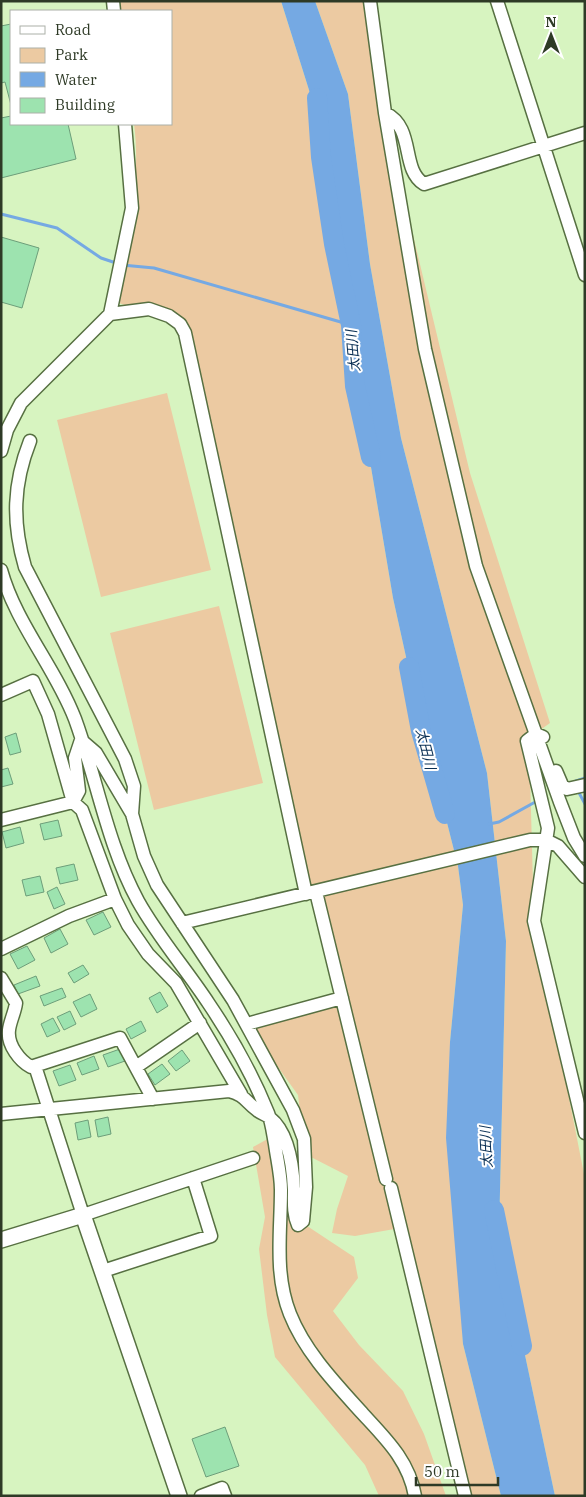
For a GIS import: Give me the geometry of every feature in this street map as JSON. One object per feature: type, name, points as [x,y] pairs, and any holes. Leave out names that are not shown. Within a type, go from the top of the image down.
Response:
[{"type":"street","points":[[370,1],[385,113],[425,349],[476,566],[500,639],[560,802],[574,838],[585,856]]},
{"type":"street","points":[[497,1],[585,275]]},
{"type":"street","points":[[385,113],[393,117],[406,137],[412,168],[418,180],[424,184],[585,133]]},
{"type":"street","points":[[1,451],[7,430],[21,403],[110,314],[132,208],[125,125]]},
{"type":"street","points":[[110,314],[149,309],[169,316],[180,324],[184,333],[315,892],[465,1496]]},
{"type":"street","points":[[30,441],[20,465],[16,500],[17,538],[22,560],[125,759],[134,786],[132,814]]},
{"type":"street","points":[[1,570],[21,617],[58,682],[75,720],[111,838],[138,900],[177,961],[210,1004],[256,1085],[270,1118],[281,1189],[278,1259],[282,1289],[300,1337],[340,1387],[392,1445],[407,1467],[415,1496]]},
{"type":"street","points":[[1,695],[34,681],[48,714],[73,802],[82,810],[115,899],[148,954],[176,983],[241,1094],[257,1111],[270,1118],[280,1130],[288,1152],[294,1183],[295,1218],[298,1224],[303,1221],[306,1188],[304,1139],[293,1110],[247,1024],[157,885],[144,856],[132,814],[96,754],[81,740]]},
{"type":"street","points":[[536,734],[543,737],[562,785],[567,789],[585,785]]},
{"type":"street","points":[[536,734],[527,741],[548,828],[534,921],[585,1132]]},
{"type":"street","points":[[1,820],[73,802],[79,791],[75,758],[81,740]]},
{"type":"street","points":[[182,923],[530,840],[546,840],[558,846],[585,877]]},
{"type":"street","points":[[1,949],[69,916],[115,899]]},
{"type":"street","points":[[1,978],[16,1003],[8,1031],[21,1061],[31,1067],[120,1038],[153,1099]]},
{"type":"street","points":[[247,1024],[342,998]]},
{"type":"street","points":[[136,1067],[200,1022]]},
{"type":"street","points":[[35,1066],[179,1496]]},
{"type":"street","points":[[1,1114],[229,1091],[241,1094]]},
{"type":"street","points":[[1,1240],[84,1215],[254,1158]]},
{"type":"street","points":[[103,1271],[211,1236],[194,1178]]},
{"type":"street","points":[[201,1496],[222,1488],[225,1496]]},
{"type":"green space","points":[[118,1],[281,1],[320,125],[353,360],[393,598],[414,693],[458,866],[463,905],[450,1042],[463,1344],[501,1496],[469,1496],[400,1228],[355,1236],[332,1233],[337,1209],[348,1176],[305,1154],[298,1095],[247,1024],[339,999],[277,757],[180,324],[113,301],[127,236],[134,191],[136,169],[134,125],[172,125],[172,10],[119,10]]},
{"type":"green space","points":[[315,1],[368,1],[390,139],[470,473],[550,723],[529,738],[534,921],[585,1179],[585,1496],[555,1496],[499,1233],[506,941],[487,773],[401,438],[370,264],[348,94]]},
{"type":"green space","points":[[167,393],[211,570],[101,597],[57,420]]},
{"type":"green space","points":[[219,606],[263,783],[154,810],[110,633]]},
{"type":"green space","points":[[273,1136],[280,1172],[295,1218],[354,1257],[358,1278],[333,1311],[359,1345],[403,1391],[424,1434],[446,1496],[379,1496],[365,1465],[275,1357],[267,1315],[259,1249],[265,1217],[253,1147]]},
{"type":"water","points":[[281,1],[315,1],[348,94],[370,264],[401,438],[487,773],[506,941],[499,1233],[555,1496],[501,1496],[463,1344],[446,1138],[450,1042],[463,905],[458,866],[414,693],[393,598],[353,360],[320,125]]},
{"type":"building","points":[[10,24],[10,101],[5,82],[1,83],[1,26]]},
{"type":"building","points":[[10,116],[10,125],[68,125],[76,159],[1,178],[1,118]]},
{"type":"building","points":[[1,237],[39,248],[22,308],[1,302]]},
{"type":"building","points":[[16,733],[21,752],[10,755],[5,737]]},
{"type":"building","points":[[8,768],[13,784],[1,787],[1,770]]},
{"type":"building","points":[[58,820],[62,836],[44,840],[40,824]]},
{"type":"building","points":[[20,827],[24,843],[6,848],[2,832]]},
{"type":"building","points":[[74,864],[78,880],[60,884],[56,868]]},
{"type":"building","points":[[40,876],[44,892],[26,896],[22,880]]},
{"type":"building","points":[[57,887],[65,904],[54,909],[47,892]]},
{"type":"building","points":[[103,912],[111,927],[94,935],[86,920]]},
{"type":"building","points":[[60,929],[68,944],[51,953],[44,938]]},
{"type":"building","points":[[27,946],[35,960],[18,969],[10,954]]},
{"type":"building","points":[[83,965],[89,974],[74,983],[68,973]]},
{"type":"building","points":[[36,976],[40,986],[18,994],[14,985]]},
{"type":"building","points":[[62,988],[66,997],[44,1006],[40,996]]},
{"type":"building","points":[[160,992],[168,1006],[157,1013],[149,998]]},
{"type":"building","points":[[90,994],[97,1009],[81,1017],[73,1002]]},
{"type":"building","points":[[70,1011],[76,1024],[64,1030],[57,1017]]},
{"type":"building","points":[[53,1018],[60,1031],[47,1037],[41,1024]]},
{"type":"building","points":[[141,1021],[146,1031],[131,1039],[126,1029]]},
{"type":"building","points":[[120,1049],[125,1061],[108,1067],[103,1055]]},
{"type":"building","points":[[182,1050],[190,1061],[176,1071],[168,1061]]},
{"type":"building","points":[[94,1056],[99,1069],[82,1075],[77,1063]]},
{"type":"building","points":[[162,1064],[170,1074],[155,1085],[148,1074]]},
{"type":"building","points":[[70,1065],[76,1080],[59,1086],[53,1071]]},
{"type":"building","points":[[108,1117],[111,1134],[98,1137],[95,1120]]},
{"type":"building","points":[[88,1120],[91,1137],[78,1140],[75,1123]]},
{"type":"building","points":[[225,1427],[239,1466],[206,1477],[192,1439]]},
{"type":"waterway","name":"太田川","points":[[317,98],[321,157],[334,244],[351,325],[355,386],[371,457]]},
{"type":"waterway","points":[[1,214],[57,228],[101,258],[116,263]]},
{"type":"waterway","points":[[122,265],[154,268],[351,325]]},
{"type":"waterway","name":"太田川","points":[[409,667],[421,731],[445,814]]},
{"type":"waterway","points":[[576,781],[585,778]]},
{"type":"waterway","points":[[577,789],[585,804]]},
{"type":"waterway","points":[[489,824],[499,822],[537,801]]},
{"type":"waterway","name":"太田川","points":[[494,1210],[522,1346]]}]
